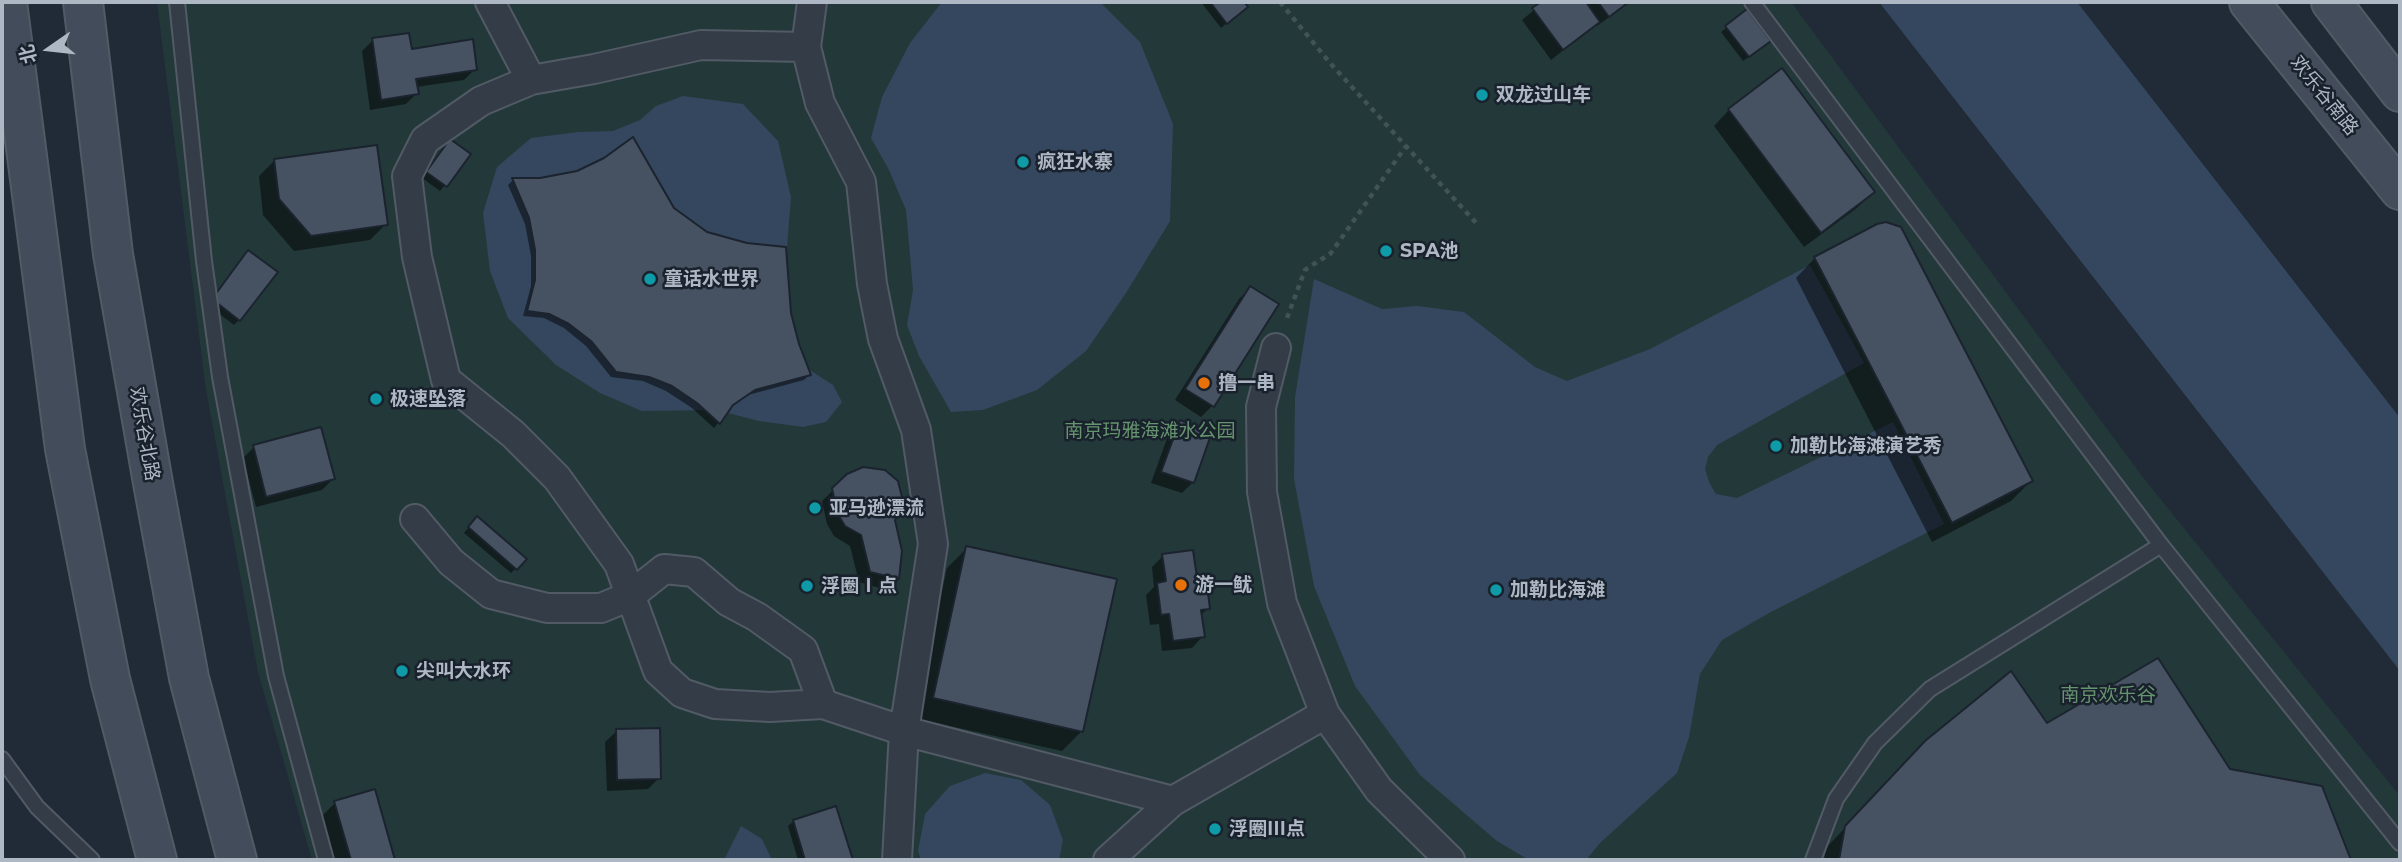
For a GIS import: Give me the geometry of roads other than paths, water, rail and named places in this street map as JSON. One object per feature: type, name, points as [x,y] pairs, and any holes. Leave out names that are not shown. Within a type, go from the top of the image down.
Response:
[{"type":"main road","points":[[7,2],[65,449],[110,679],[158,860]]},
{"type":"main road","name":"欢乐谷北路","points":[[83,2],[113,254],[153,483],[190,678],[237,860]]},
{"type":"main road","name":"欢乐谷南路","points":[[2249,2],[2400,190]]},
{"type":"main road","points":[[2331,2],[2400,92]]},
{"type":"street","points":[[490,2],[531,80]]},
{"type":"street","points":[[812,2],[806,47],[820,103],[861,183],[872,284],[883,339],[916,430],[933,544],[905,731],[897,860]]},
{"type":"street","points":[[806,47],[701,45],[531,80],[481,102],[425,140],[407,176],[417,257],[446,380],[513,434],[557,478],[619,564],[658,671],[682,693],[715,704],[770,707],[823,704],[905,731],[1173,801]]},
{"type":"street","points":[[1276,348],[1261,407],[1262,492],[1282,603],[1325,714],[1380,790],[1450,860]]},
{"type":"street","points":[[415,519],[451,562],[491,594],[547,608],[601,608],[630,596],[664,569],[694,572],[729,601],[757,617],[803,650],[823,704]]},
{"type":"street","points":[[1108,860],[1173,801],[1325,714]]},
{"type":"lane","points":[[177,2],[204,261],[220,377],[276,676],[326,860]]},
{"type":"lane","points":[[1752,2],[2161,545],[2400,843]]},
{"type":"lane","points":[[1813,860],[1836,799],[1875,743],[1930,689],[2161,545]]},
{"type":"lane","points":[[2,759],[37,807],[92,860]]},
{"type":"water","points":[[942,2],[1100,2],[1140,42],[1173,124],[1170,221],[1126,293],[1086,351],[1037,390],[983,410],[951,412],[919,356],[907,325],[913,290],[906,210],[889,170],[871,138],[882,97],[910,43]]},
{"type":"water","points":[[1879,2],[2077,2],[2400,418],[2400,671]]},
{"type":"water","points":[[683,96],[743,104],[778,141],[791,197],[784,286],[802,365],[833,385],[842,402],[826,422],[803,427],[759,421],[716,410],[642,411],[600,393],[556,365],[508,318],[490,271],[483,213],[497,167],[531,138],[613,131],[640,120],[656,106]]},
{"type":"water","points":[[1810,265],[1864,363],[1717,445],[1708,457],[1705,469],[1710,484],[1716,494],[1737,498],[1893,422],[1944,524],[1769,613],[1722,640],[1700,674],[1689,737],[1677,773],[1600,843],[1586,860],[1529,860],[1497,841],[1420,775],[1355,686],[1314,586],[1294,479],[1295,397],[1314,279],[1382,309],[1417,306],[1464,312],[1535,367],[1567,381],[1650,349]]},
{"type":"water","points":[[985,773],[1021,780],[1050,805],[1063,840],[1059,860],[921,860],[918,851],[925,814],[950,786]]},
{"type":"water","points":[[741,826],[762,839],[772,860],[724,860]]},
{"type":"place","name":"双龙过山车","points":[[1482,95]]},
{"type":"place","name":"疯狂水寨","points":[[1023,162]]},
{"type":"place","name":"SPA池","points":[[1386,251]]},
{"type":"place","name":"童话水世界","points":[[650,279]]},
{"type":"place","name":"撸一串","points":[[1204,383]]},
{"type":"place","name":"极速坠落","points":[[376,399]]},
{"type":"place","name":"加勒比海滩演艺秀","points":[[1776,446]]},
{"type":"place","name":"亚马逊漂流","points":[[815,508]]},
{"type":"place","name":"游一鱿","points":[[1181,585]]},
{"type":"place","name":"浮圈Ⅰ点","points":[[807,586]]},
{"type":"place","name":"加勒比海滩","points":[[1496,590]]},
{"type":"place","name":"尖叫大水环","points":[[402,671]]},
{"type":"place","name":"浮圈Ⅲ点","points":[[1215,829]]},
{"type":"park label","name":"南京玛雅海滩水公园","points":[[1150,431]]},
{"type":"park label","name":"南京欢乐谷","points":[[2108,695]]}]
